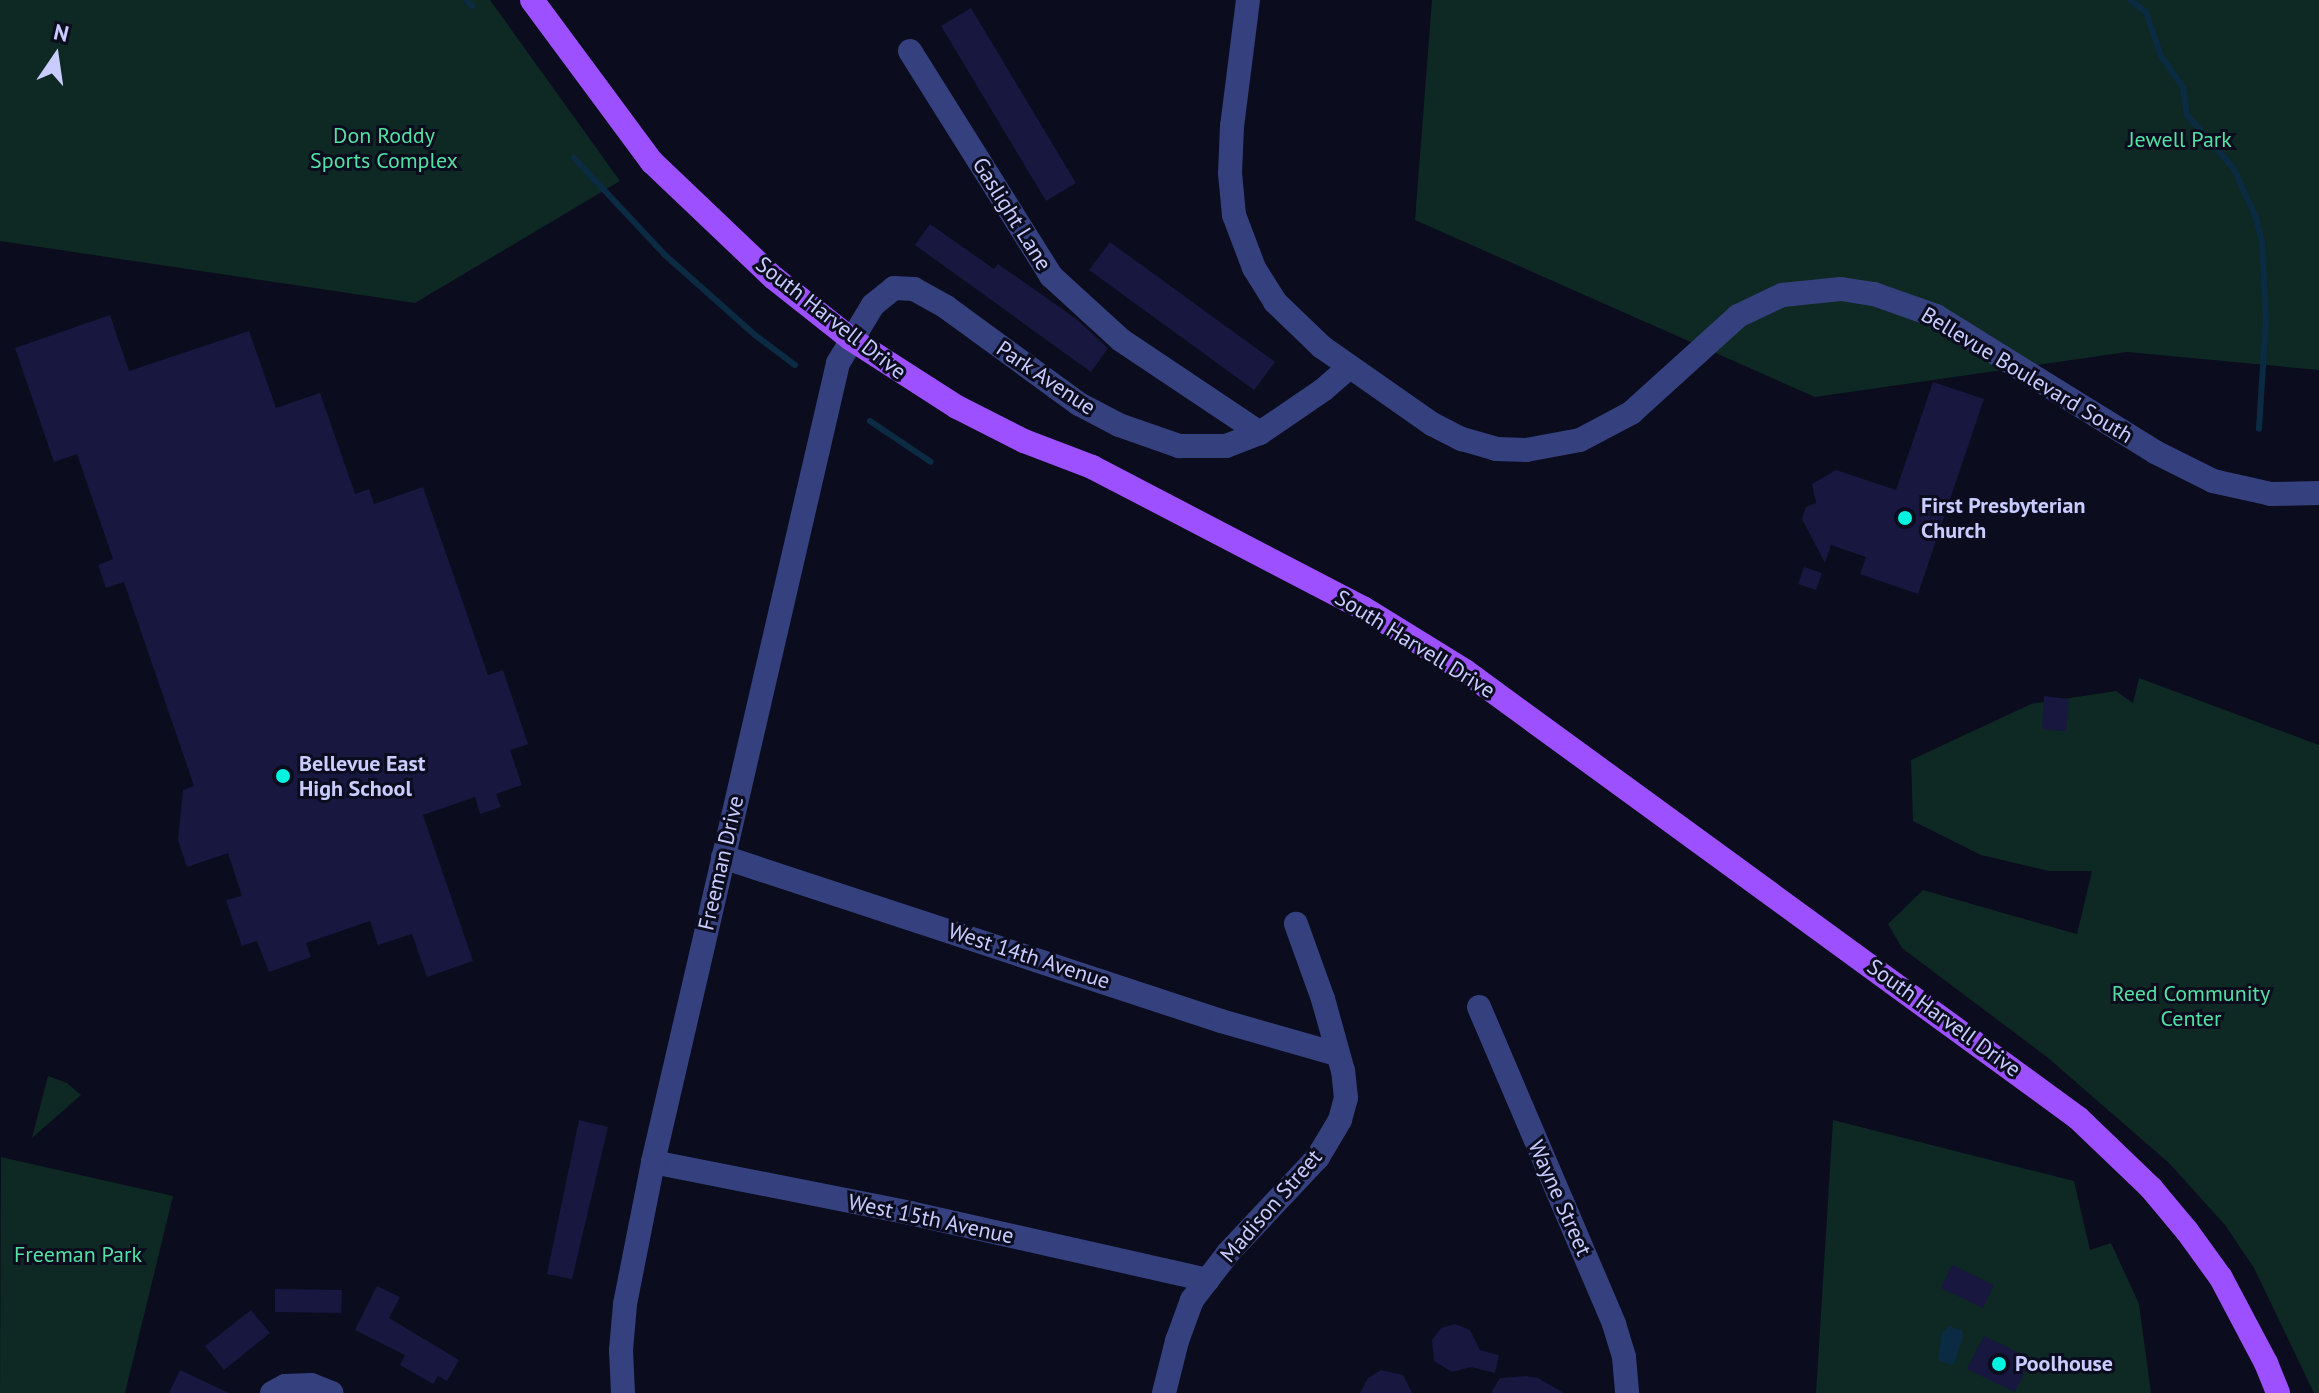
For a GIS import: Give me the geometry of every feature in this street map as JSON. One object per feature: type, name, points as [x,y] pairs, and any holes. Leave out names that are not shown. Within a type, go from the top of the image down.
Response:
[{"type":"main road","name":"South Harvell Drive","points":[[532,0],[652,162],[774,278],[851,339],[957,407],[1024,441],[1092,467],[1363,608],[1465,671],[2028,1079],[2113,1149],[2187,1231],[2221,1278],[2266,1363],[2278,1393]]},
{"type":"street","name":"Bellevue Boulevard South","points":[[1248,0],[1232,126],[1230,173],[1234,215],[1254,268],[1275,302],[1294,323],[1348,368],[1432,424],[1462,439],[1496,449],[1546,449],[1603,431],[1631,413],[1728,325],[1759,304],[1806,290],[1841,289],[1874,294],[1936,316],[2155,452],[2213,481],[2271,494],[2319,493]]},
{"type":"street","name":"Gaslight Lane","points":[[910,51],[1051,276],[1121,340],[1260,433]]},
{"type":"street","name":"Park Avenue","points":[[851,339],[873,305],[885,293],[904,286],[946,307],[1079,404],[1131,430],[1179,446],[1204,448],[1226,446],[1260,433],[1323,390],[1348,368]]},
{"type":"street","name":"Freeman Drive","points":[[623,1393],[621,1350],[625,1304],[653,1162],[838,363],[851,339]]},
{"type":"street","name":"West 14th Avenue","points":[[723,857],[1221,1021],[1336,1054]]},
{"type":"street","name":"Madison Street","points":[[1164,1393],[1177,1341],[1192,1300],[1228,1253],[1318,1157],[1340,1120],[1346,1098],[1323,999],[1296,924]]},
{"type":"street","name":"Wayne Street","points":[[1479,1007],[1614,1324],[1624,1357],[1627,1393]]},
{"type":"street","name":"West 15th Avenue","points":[[653,1162],[910,1213],[1208,1280]]},
{"type":"street","points":[[272,1393],[285,1386],[311,1385],[332,1393]]},
{"type":"green space","name":"Don Roddy Sports Complex","points":[[0,0],[490,0],[620,181],[415,303],[0,241]]},
{"type":"green space","name":"Jewell Park","points":[[1432,0],[2319,0],[2319,370],[2127,352],[1815,397],[1415,220]]},
{"type":"green space","name":"Reed Community Center","points":[[2139,678],[2319,745],[2319,1393],[2314,1393],[2254,1268],[2225,1225],[2169,1163],[2047,1057],[1902,948],[1888,924],[1923,890],[2077,934],[2092,871],[2049,871],[1981,855],[1913,821],[1911,760],[2031,704],[2116,691],[2133,703]]},
{"type":"green space","points":[[48,1076],[67,1083],[81,1095],[32,1138]]},
{"type":"green space","points":[[1833,1120],[2074,1181],[2090,1250],[2111,1243],[2139,1304],[2151,1393],[1816,1393]]},
{"type":"green space","name":"Freeman Park","points":[[1,1157],[173,1196],[125,1393],[0,1393]]},
{"type":"water","points":[[1949,1326],[1962,1330],[1963,1336],[1955,1363],[1951,1365],[1938,1360],[1942,1333]]},
{"type":"building","points":[[971,8],[1076,183],[1046,201],[941,26]]},
{"type":"building","points":[[930,224],[994,269],[998,264],[1075,318],[1108,348],[1091,372],[915,245]]},
{"type":"building","points":[[1110,242],[1275,362],[1254,390],[1089,270]]},
{"type":"building","name":"Bellevue East High School","points":[[110,315],[129,371],[249,331],[276,408],[320,393],[355,494],[369,489],[374,504],[423,487],[488,675],[503,670],[528,744],[510,750],[522,785],[496,794],[501,807],[480,814],[475,797],[423,815],[473,961],[427,977],[412,934],[378,945],[370,921],[306,943],[311,957],[269,972],[257,941],[242,946],[233,921],[226,900],[242,896],[228,853],[187,867],[178,840],[183,790],[194,786],[124,582],[106,588],[98,565],[113,559],[77,454],[54,462],[15,348]]},
{"type":"building","points":[[1933,382],[1984,399],[1918,594],[1860,574],[1866,557],[1831,545],[1825,563],[1802,519],[1806,507],[1816,503],[1812,484],[1836,470],[1896,490]]},
{"type":"building","points":[[1804,567],[1822,573],[1816,590],[1798,584]]},
{"type":"building","points":[[2044,696],[2069,699],[2066,731],[2042,729]]},
{"type":"building","points":[[579,1120],[608,1127],[572,1279],[547,1274]]},
{"type":"building","points":[[1952,1265],[1994,1285],[1983,1308],[1941,1288]]},
{"type":"building","points":[[377,1286],[400,1297],[389,1318],[459,1360],[447,1381],[438,1376],[433,1384],[400,1365],[405,1355],[355,1330]]},
{"type":"building","points":[[275,1289],[342,1290],[341,1313],[275,1312]]},
{"type":"building","points":[[251,1310],[270,1333],[224,1370],[205,1346]]},
{"type":"building","points":[[1455,1324],[1470,1330],[1480,1350],[1499,1355],[1495,1373],[1471,1367],[1452,1372],[1434,1361],[1432,1340],[1441,1328]]},
{"type":"building","name":"Poolhouse","points":[[1984,1336],[2031,1359],[2015,1392],[1967,1369]]},
{"type":"building","points":[[180,1370],[229,1393],[169,1393]]},
{"type":"building","points":[[1381,1370],[1403,1375],[1412,1393],[1360,1393],[1368,1378]]},
{"type":"building","points":[[1500,1378],[1538,1378],[1564,1393],[1491,1393]]},
{"type":"waterway","points":[[467,0],[472,6]]},
{"type":"waterway","points":[[2130,0],[2146,12],[2161,56],[2183,87],[2187,115],[2234,169],[2256,218],[2262,242],[2266,320],[2259,429]]},
{"type":"waterway","points":[[574,158],[665,255],[755,335],[795,365]]},
{"type":"waterway","points":[[870,421],[931,462]]},
{"type":"place","name":"First Presbyterian Church","points":[[1905,518]]},
{"type":"place","name":"Bellevue East High School","points":[[283,776]]},
{"type":"place","name":"Poolhouse","points":[[1999,1364]]}]
